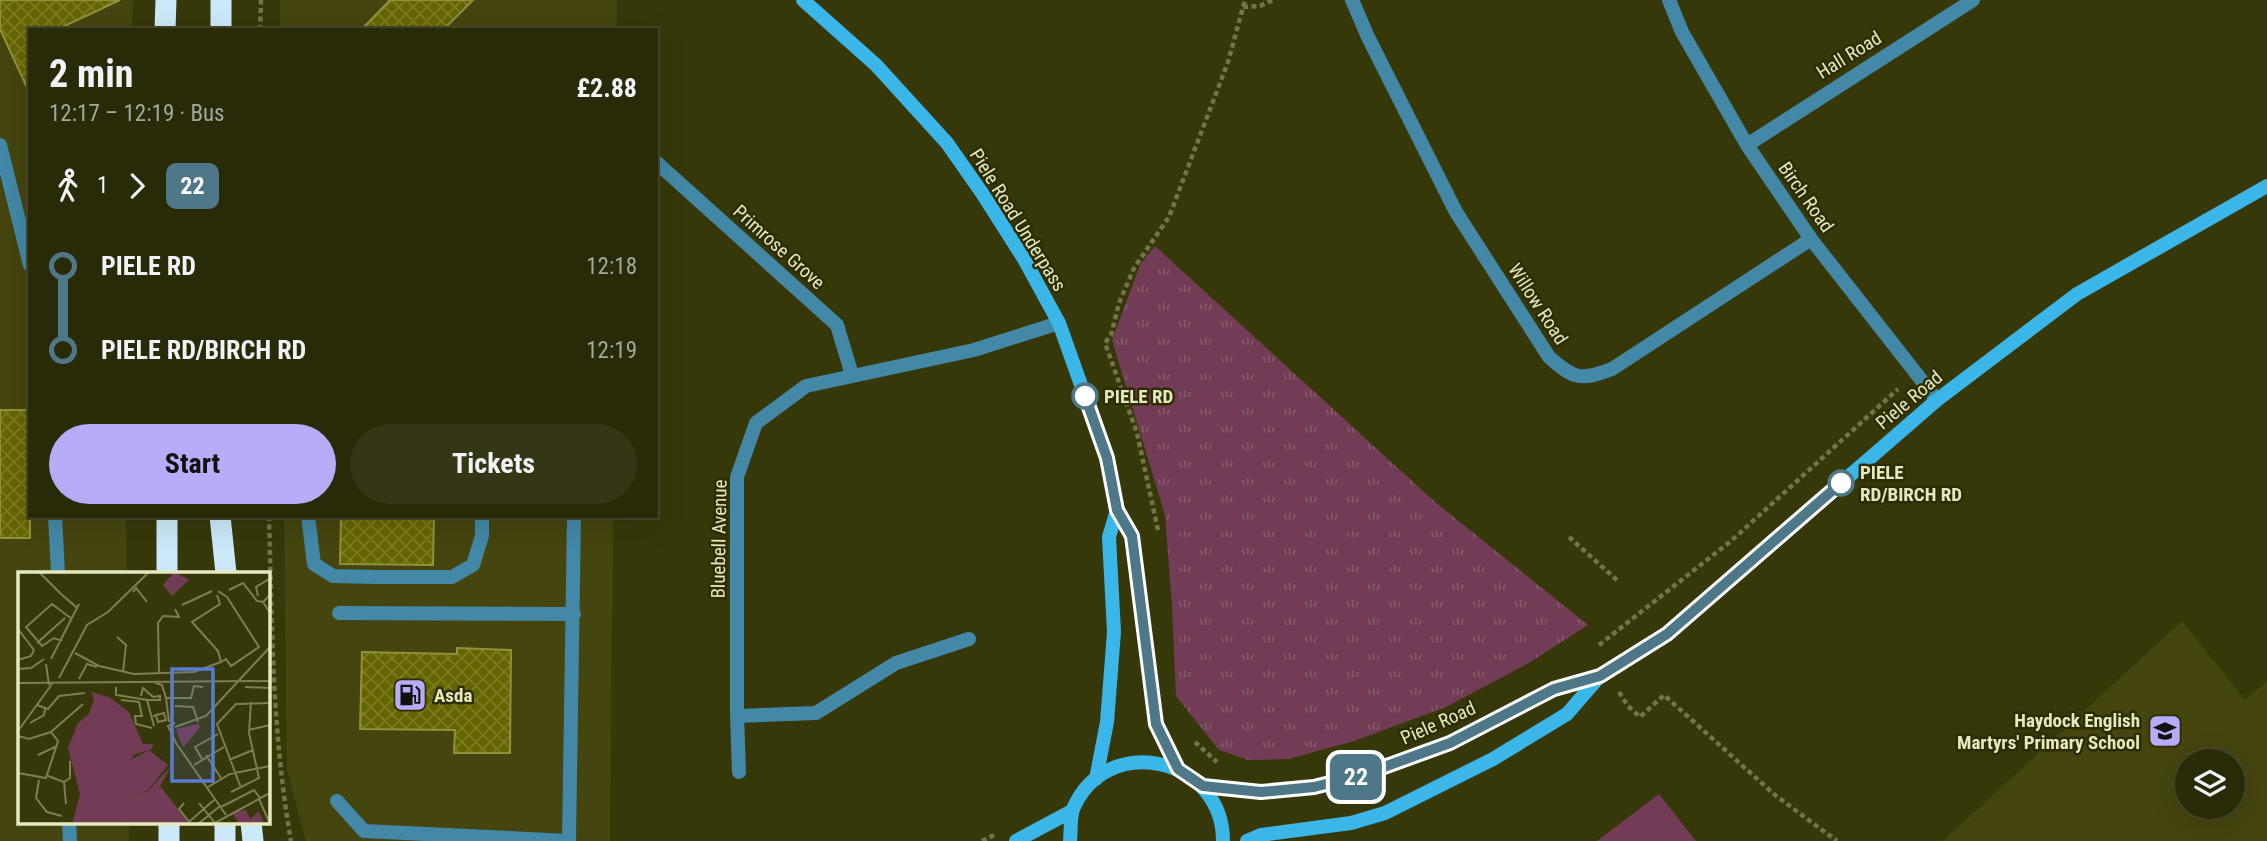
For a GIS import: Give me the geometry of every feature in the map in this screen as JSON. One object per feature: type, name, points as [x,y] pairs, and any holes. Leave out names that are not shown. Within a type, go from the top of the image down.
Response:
[{"type":"highway","points":[[166,0],[166,28]]},
{"type":"highway","points":[[220,28],[221,0]]},
{"type":"highway","points":[[167,518],[167,572]]},
{"type":"highway","points":[[219,518],[219,572]]},
{"type":"highway","points":[[219,518],[226,572]]},
{"type":"street","name":"Piele Road Underpass","points":[[803,0],[876,65],[947,143],[1017,248],[1059,323],[1107,458],[1117,510],[1132,536],[1156,724],[1178,769]]},
{"type":"street","name":"Willow Road","points":[[1352,0],[1456,212],[1549,357],[1566,372],[1589,378],[1612,369],[1811,239]]},
{"type":"street","name":"Birch Road","points":[[1668,0],[1682,32],[1747,145],[1811,239],[1937,400]]},
{"type":"street","name":"Hall Road","points":[[1747,145],[1973,0]]},
{"type":"street","points":[[0,145],[28,257]]},
{"type":"street","name":"Primrose Grove","points":[[658,164],[837,325],[852,375]]},
{"type":"street","name":"Piele Road","points":[[1247,841],[1261,835],[1351,823],[1385,813],[1493,759],[1567,714],[1602,675],[1667,634],[1937,400],[2077,294],[2267,186]]},
{"type":"street","name":"Bluebell Avenue","points":[[739,772],[737,477],[756,423],[806,386],[974,351],[1059,323]]},
{"type":"street","name":"Piele Road Underpass","points":[[1096,779],[1108,709],[1114,632],[1109,537],[1117,510]]},
{"type":"street","points":[[55,518],[58,572]]},
{"type":"street","points":[[308,518],[313,564],[333,576],[452,577],[473,565],[482,536],[482,518]]},
{"type":"street","points":[[337,801],[364,831],[569,841],[575,518]]},
{"type":"street","points":[[338,612],[574,614]]},
{"type":"street","points":[[737,716],[816,713],[896,663],[969,639]]},
{"type":"street","name":"Piele Road","points":[[1203,786],[1261,792],[1314,787],[1362,775],[1450,743],[1554,689],[1602,675]]},
{"type":"street","points":[[1070,841],[1072,811],[1082,794],[1096,779],[1114,768],[1136,762],[1157,762],[1178,769],[1203,786],[1218,809],[1223,841]]},
{"type":"street","points":[[1016,841],[1072,811]]},
{"type":"path","points":[[260,28],[261,0]]},
{"type":"path","points":[[1105,343],[1111,335],[1119,303],[1134,268],[1169,217],[1228,62],[1245,0]]},
{"type":"path","points":[[1243,7],[1260,6],[1273,0]]},
{"type":"path","points":[[1591,651],[1731,541],[1899,389]]},
{"type":"path","points":[[269,518],[274,674],[283,794],[291,841]]},
{"type":"path","points":[[1569,537],[1618,581]]},
{"type":"path","points":[[1602,675],[1640,717],[1664,695],[1775,795],[1837,841]]},
{"type":"path","points":[[1191,737],[1221,764]]},
{"type":"path","points":[[982,841],[1004,830]]},
{"type":"shaded area","points":[[0,0],[133,0],[132,28],[28,28],[28,518],[126,518],[127,572],[18,572],[18,824],[129,824],[129,841],[0,841]]},
{"type":"shaded area","points":[[280,0],[617,0],[617,28],[280,28]]},
{"type":"shaded area","points":[[284,518],[613,518],[610,841],[306,841],[287,770]]},
{"type":"shaded area","name":"Haydock English Martyrs' Primary School","points":[[2182,621],[2245,700],[2267,681],[2267,841],[1943,841]]},
{"type":"green space","points":[[1155,246],[1435,502],[1588,625],[1527,664],[1446,707],[1354,741],[1288,759],[1248,760],[1219,750],[1176,696],[1165,515],[1112,340],[1140,265]]},
{"type":"green space","points":[[1659,794],[1696,841],[1597,841]]},
{"type":"building","points":[[0,0],[120,0],[60,28],[28,28],[28,90],[0,29]]},
{"type":"building","points":[[390,0],[473,0],[445,28],[363,28]]},
{"type":"building","points":[[0,410],[28,410],[30,538],[0,538]]},
{"type":"building","points":[[341,518],[434,518],[433,565],[340,564]]},
{"type":"building","points":[[457,648],[511,650],[510,753],[454,753],[455,730],[360,729],[362,652],[457,654]]},
{"type":"bus line","name":"22","points":[[1085,396],[1107,458],[1117,510],[1132,536],[1156,724],[1178,769],[1203,786],[1261,792],[1314,787],[1362,775],[1450,743],[1554,689],[1600,676],[1667,634],[1841,483]]},
{"type":"place","name":"PIELE RD","points":[[1085,396]]},
{"type":"place","name":"PIELE RD/BIRCH RD","points":[[1841,483]]},
{"type":"place","name":"Asda","points":[[410,695]]},
{"type":"place","name":"Haydock English Martyrs' Primary School","points":[[2165,731]]}]
